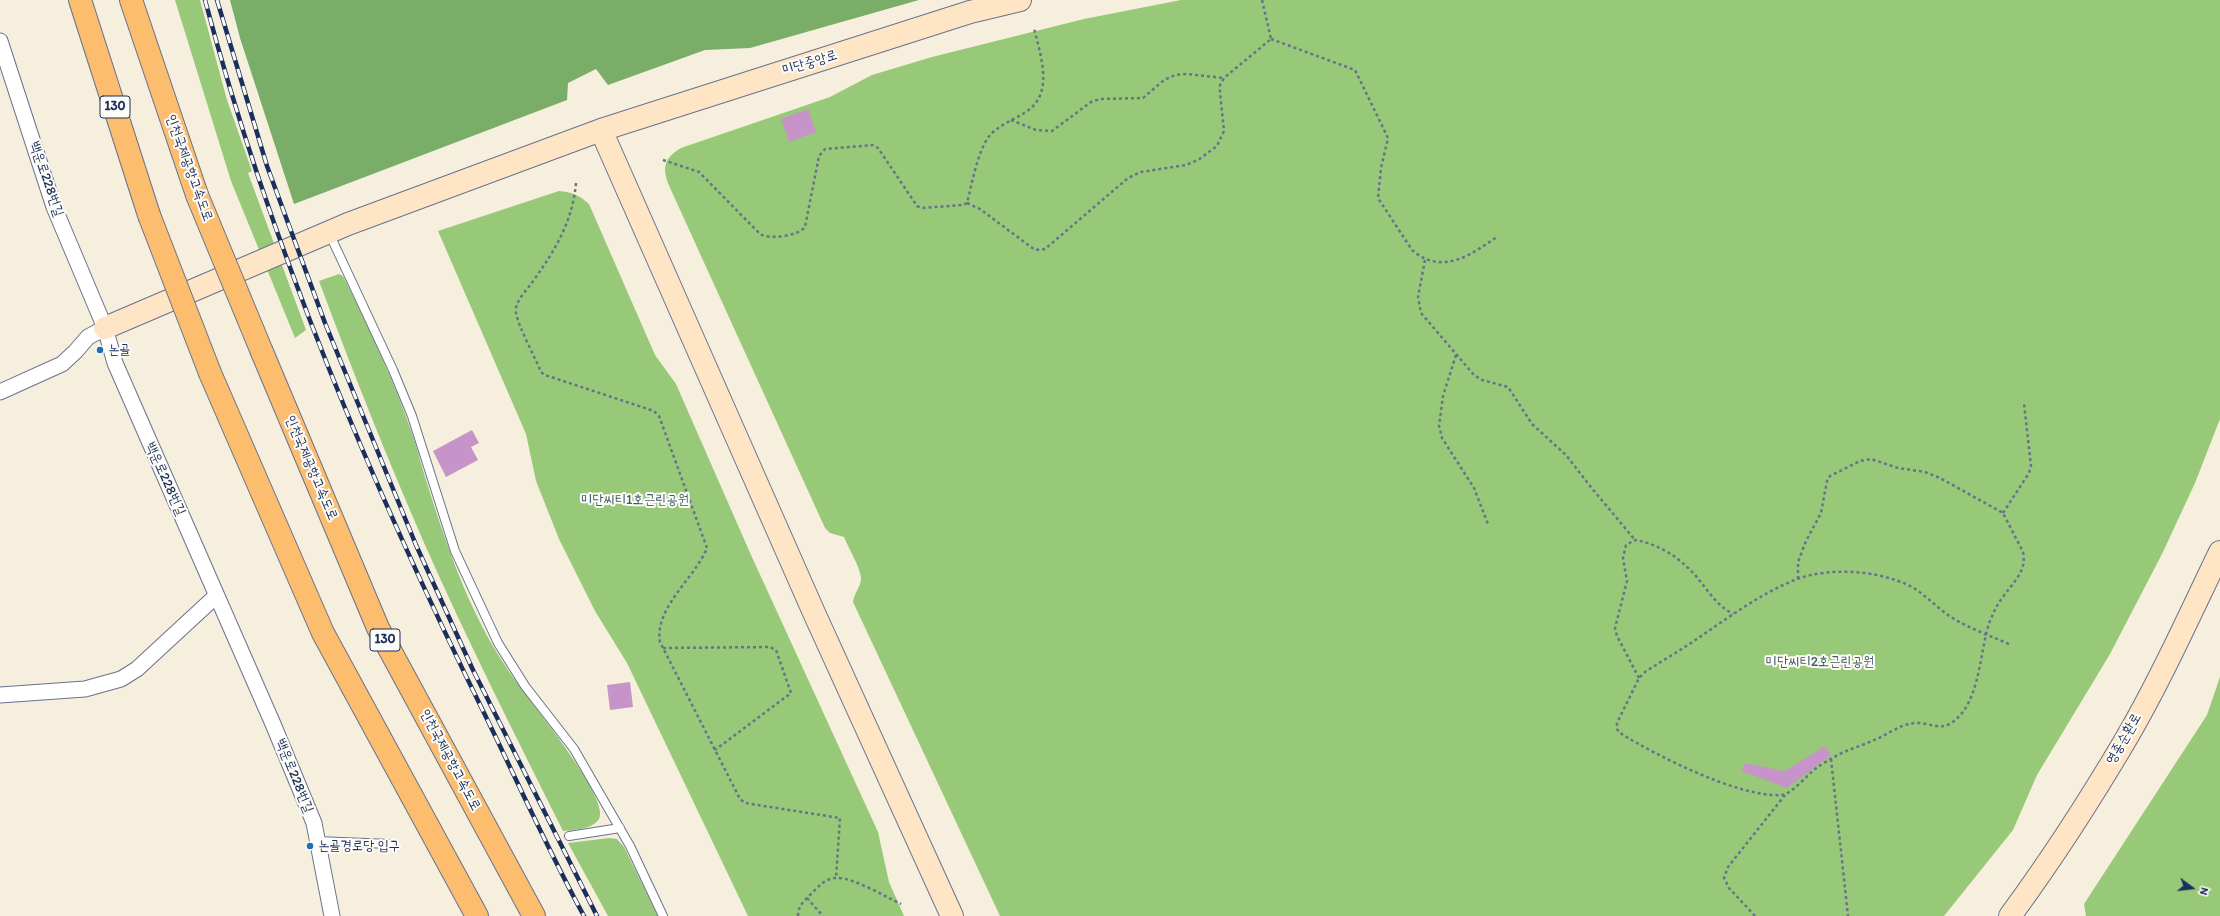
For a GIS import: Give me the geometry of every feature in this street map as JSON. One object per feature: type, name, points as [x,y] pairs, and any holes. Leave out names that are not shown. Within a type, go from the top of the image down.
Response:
[{"type":"highway","name":"130","points":[[80,0],[149,215],[210,373],[323,633],[477,916]]},
{"type":"highway","name":"인천국제공항고속도로","points":[[131,0],[197,195],[378,628],[534,916]]},
{"type":"street","name":"미단중앙로","points":[[105,328],[329,232],[601,130],[970,12],[1020,0]]},
{"type":"street","name":"백운로228번길","points":[[0,41],[54,207],[105,328],[115,363],[273,724],[314,823],[332,916]]},
{"type":"street","points":[[601,130],[815,615],[952,916]]},
{"type":"street","points":[[0,392],[62,364],[88,337],[105,328]]},
{"type":"street","name":"영종순환로","points":[[2010,916],[2060,846],[2127,738],[2168,659],[2220,552]]},
{"type":"street","points":[[0,695],[85,689],[120,679],[137,669],[216,596]]},
{"type":"lane","points":[[329,232],[396,376],[414,423],[455,551],[487,622],[498,643],[525,686],[574,749],[620,828],[663,916]]},
{"type":"lane","points":[[569,836],[620,828]]},
{"type":"lane","points":[[317,841],[390,844]]},
{"type":"path","points":[[1262,0],[1271,39]]},
{"type":"path","points":[[967,203],[983,147],[990,135],[1010,120],[1032,107],[1041,88],[1042,61],[1034,28]]},
{"type":"path","points":[[663,160],[699,172],[760,234],[769,238],[798,232],[805,227],[819,156],[825,149],[873,145],[878,148],[917,206],[922,208],[967,203],[980,209],[1035,250],[1045,249],[1128,178],[1141,172],[1186,165],[1198,160],[1217,146],[1224,131],[1220,85],[1224,78],[1271,39]]},
{"type":"path","points":[[1271,39],[1352,68],[1357,73],[1388,138],[1380,174],[1378,198],[1412,250],[1425,260],[1447,262],[1463,258],[1498,236]]},
{"type":"path","points":[[1010,120],[1036,130],[1052,131],[1091,102],[1100,99],[1143,98],[1164,80],[1175,76],[1187,74],[1224,78]]},
{"type":"path","points":[[576,183],[571,215],[565,230],[540,271],[518,302],[516,313],[542,372],[545,375],[654,412],[659,416],[707,548],[663,616],[658,633],[663,648],[740,799],[745,803],[840,818],[836,878]]},
{"type":"path","points":[[1425,260],[1418,305],[1421,313],[1456,355],[1478,378],[1508,388],[1532,424],[1566,454],[1590,486],[1635,540],[1645,542],[1673,556],[1688,567],[1722,608],[1733,614]]},
{"type":"path","points":[[1456,355],[1443,396],[1439,426],[1442,438],[1474,488],[1488,524]]},
{"type":"path","points":[[2003,513],[2029,473],[2031,466],[2024,402]]},
{"type":"path","points":[[1755,916],[1729,888],[1724,878],[1728,868],[1785,795],[1815,769],[1831,760],[1892,733],[1907,724],[1918,722],[1940,727],[1951,724],[1960,714],[1975,688],[1986,634],[1996,607],[2020,576],[2023,568],[2023,552],[2003,513],[1940,478],[1925,472],[1898,468],[1871,459],[1860,461],[1830,476],[1827,481],[1821,513],[1806,541],[1798,562],[1798,579]]},
{"type":"path","points":[[1635,540],[1626,545],[1624,558],[1627,581],[1615,628],[1617,636],[1639,678]]},
{"type":"path","points":[[1785,795],[1771,795],[1753,792],[1716,780],[1690,770],[1620,733],[1617,729],[1617,723],[1639,678],[1645,672],[1733,614],[1798,579],[1827,573],[1853,571],[1910,586],[1950,616],[2011,645]]},
{"type":"path","points":[[663,648],[770,647],[776,650],[791,693],[715,750]]},
{"type":"path","points":[[1831,760],[1848,916]]},
{"type":"path","points":[[798,916],[800,905],[821,883],[836,878],[848,880],[901,904]]},
{"type":"path","points":[[807,898],[823,916]]},
{"type":"green space","points":[[175,0],[200,0],[227,100],[252,171],[248,173],[306,330],[295,338],[231,181]]},
{"type":"green space","points":[[230,0],[919,0],[750,48],[705,50],[608,85],[596,69],[568,83],[567,100],[294,204],[240,38]]},
{"type":"green space","name":"미단씨티2호근린공원","points":[[1181,0],[2220,0],[2220,419],[2195,483],[2162,554],[2110,654],[2037,775],[2013,830],[1944,916],[1000,916],[853,602],[861,581],[857,564],[844,537],[830,533],[825,528],[671,190],[665,171],[667,161],[670,156],[681,148],[830,97],[872,75],[932,57],[1084,19]]},
{"type":"green space","name":"미단씨티1호근린공원","points":[[559,191],[575,194],[589,204],[655,355],[676,384],[751,555],[878,832],[889,882],[904,916],[748,916],[627,663],[595,611],[559,539],[536,481],[526,434],[438,231]]},
{"type":"green space","points":[[339,274],[343,276],[363,316],[399,397],[414,439],[441,527],[477,616],[499,656],[555,733],[594,793],[600,809],[599,819],[588,827],[563,831],[492,689],[441,581],[383,447],[319,281]]},
{"type":"green space","points":[[2220,677],[2220,916],[2086,916],[2084,904],[2207,715]]},
{"type":"green space","points":[[609,838],[617,839],[624,847],[658,916],[608,916],[568,843]]},
{"type":"building","points":[[808,109],[816,132],[789,142],[781,119]]},
{"type":"building","points":[[472,430],[479,443],[471,447],[478,460],[446,477],[433,451]]},
{"type":"building","points":[[630,682],[633,707],[610,710],[607,685]]},
{"type":"building","points":[[1825,746],[1831,755],[1787,788],[1742,771],[1744,763],[1785,771]]},
{"type":"railway","points":[[205,0],[231,93],[261,185],[293,276],[365,456],[445,632],[546,843],[584,916]]},
{"type":"railway","points":[[217,0],[267,166],[325,323],[416,545],[473,670],[597,916]]},
{"type":"place","name":"논골","points":[[100,350]]},
{"type":"place","name":"논골경로당 입구","points":[[310,846]]}]
